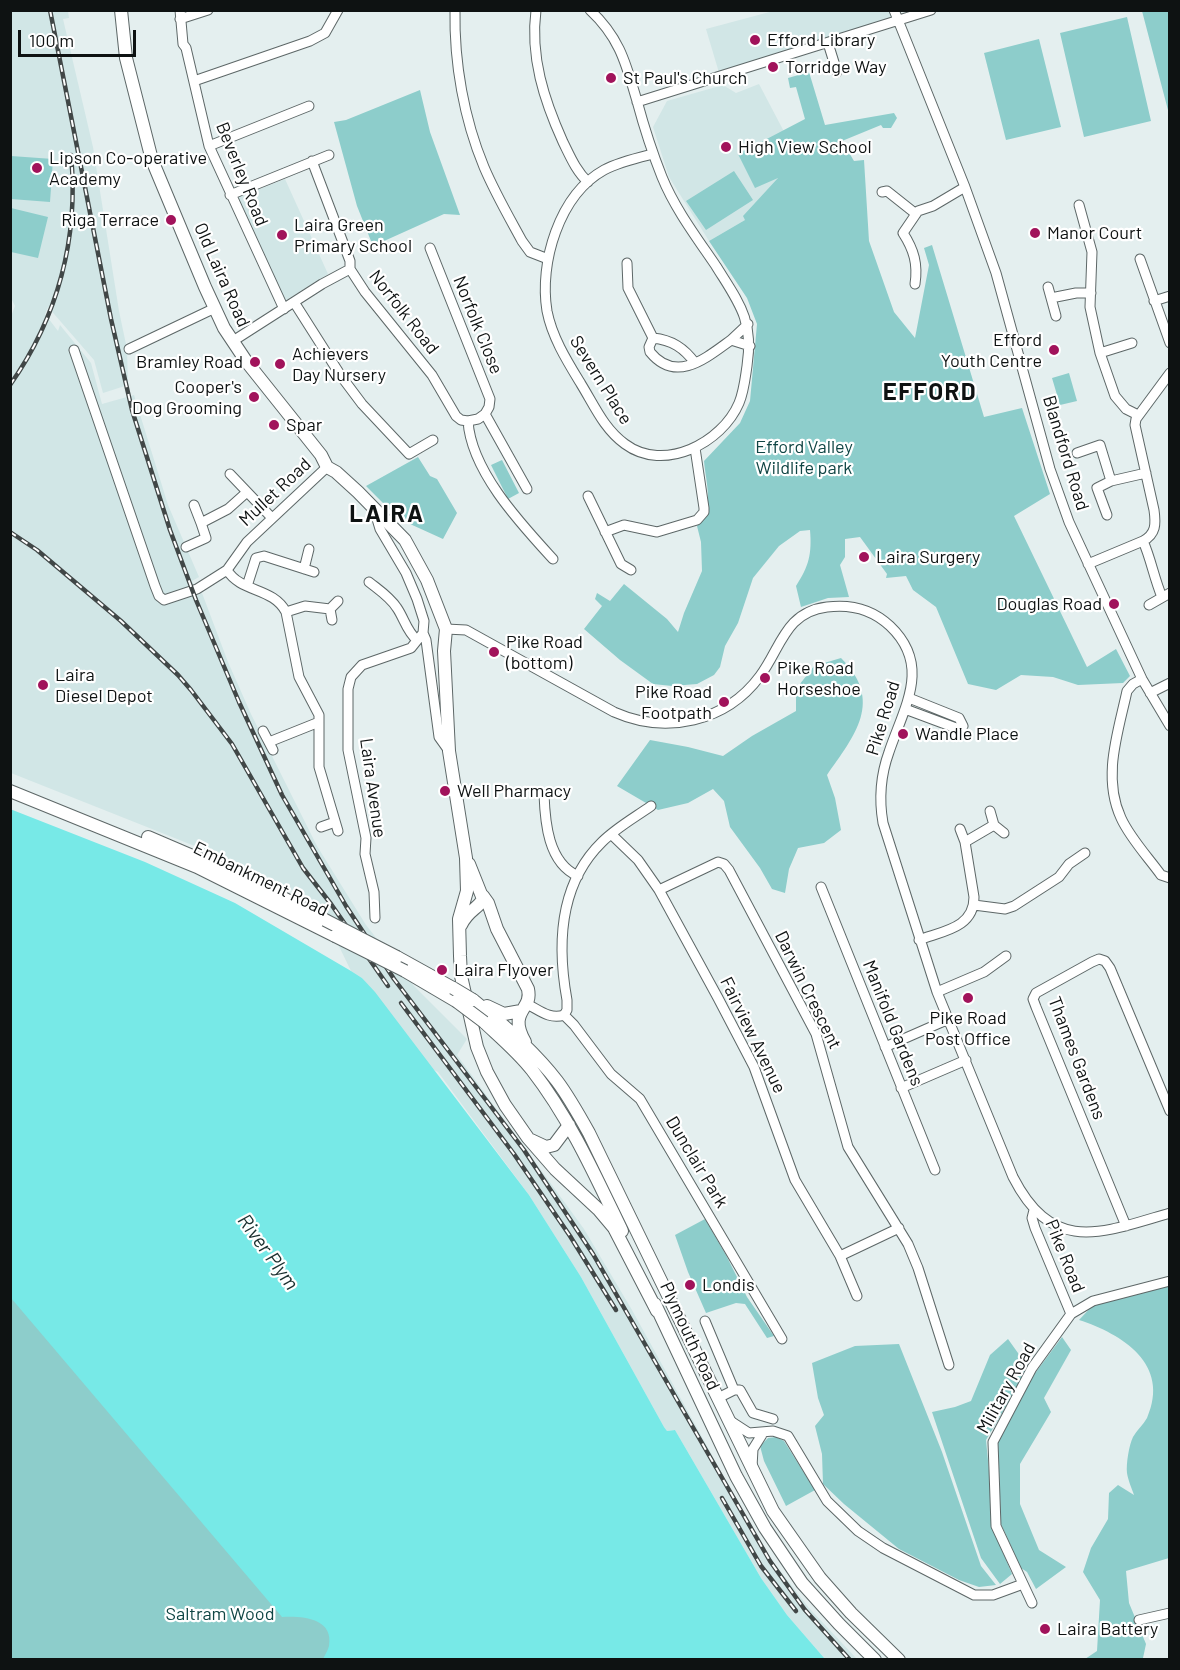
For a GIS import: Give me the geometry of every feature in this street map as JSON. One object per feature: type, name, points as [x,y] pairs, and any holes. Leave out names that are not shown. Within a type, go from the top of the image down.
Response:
[{"type":"main road","name":"Old Laira Road","points":[[120,10],[126,58],[152,160],[215,308],[232,341],[321,454],[327,467],[336,472],[398,531],[411,549],[427,580],[446,629],[444,651],[449,751],[474,899]]},
{"type":"main road","name":"Embankment Road","points":[[10,782],[253,882],[397,957],[474,1001]]},
{"type":"main road","name":"Embankment Road","points":[[10,791],[197,867],[405,971],[456,1001],[484,1022]]},
{"type":"main road","name":"Old Laira Road","points":[[474,899],[488,903],[496,929],[527,985],[529,996],[518,1021],[519,1032],[539,1061]]},
{"type":"main road","name":"Old Laira Road","points":[[474,899],[460,910],[461,976],[477,1047],[487,1072],[505,1105],[528,1138],[555,1169],[598,1209],[614,1228],[657,1311]]},
{"type":"main road","points":[[474,1001],[504,1014],[524,1007]]},
{"type":"main road","name":"Plymouth Road","points":[[474,1001],[508,1029],[562,1088],[589,1133],[729,1420],[752,1472],[773,1511],[820,1578],[851,1613],[899,1659]]},
{"type":"main road","name":"Plymouth Road","points":[[484,1022],[531,1069],[569,1125],[589,1161],[657,1311],[736,1476],[765,1528],[802,1583],[875,1659]]},
{"type":"main road","points":[[528,1138],[538,1145],[546,1147],[554,1145],[569,1125]]},
{"type":"street","points":[[180,15],[208,10]]},
{"type":"street","points":[[194,81],[310,41],[325,33],[338,10]]},
{"type":"street","points":[[455,10],[456,49],[461,90],[484,166],[522,241],[530,252],[548,259]]},
{"type":"street","points":[[537,10],[536,53],[545,98],[576,169],[588,182]]},
{"type":"street","name":"Severn Place","points":[[590,10],[603,22],[620,48],[653,154],[670,195],[736,299],[748,324],[750,346],[743,393],[734,414],[695,448],[668,455],[646,454],[627,446],[606,426],[570,368],[547,311],[548,259],[552,237],[567,207],[588,182],[603,171],[653,154]]},
{"type":"street","points":[[637,102],[828,43],[896,15],[931,10]]},
{"type":"street","name":"Beverley Road","points":[[180,15],[183,44],[209,146],[284,309]]},
{"type":"street","name":"Blandford Road","points":[[896,15],[965,187],[996,273],[1050,469],[1069,522],[1142,679],[1170,726]]},
{"type":"street","points":[[828,43],[837,72]]},
{"type":"street","points":[[209,146],[309,106]]},
{"type":"street","points":[[230,195],[329,155]]},
{"type":"street","name":"Norfolk Road","points":[[312,161],[350,261],[350,269],[365,292],[432,375],[456,416],[468,422]]},
{"type":"street","points":[[915,284],[917,262],[903,233],[918,211],[933,206],[965,187]]},
{"type":"street","points":[[882,192],[887,191],[916,214]]},
{"type":"street","points":[[1079,205],[1092,252],[1092,320],[1100,353],[1115,396],[1126,409],[1138,415]]},
{"type":"street","name":"Norfolk Close","points":[[430,248],[490,399],[485,414]]},
{"type":"street","points":[[1140,260],[1170,343]]},
{"type":"street","points":[[627,263],[628,288],[653,338]]},
{"type":"street","points":[[232,341],[350,269]]},
{"type":"street","points":[[1048,287],[1056,316]]},
{"type":"street","points":[[1051,298],[1076,292],[1091,293]]},
{"type":"street","points":[[1155,302],[1170,296]]},
{"type":"street","points":[[294,302],[341,376],[363,404],[409,454],[433,440]]},
{"type":"street","points":[[129,349],[215,308]]},
{"type":"street","points":[[653,338],[649,347],[650,352],[663,364],[677,368],[695,363],[731,340],[748,324]]},
{"type":"street","points":[[653,338],[684,349],[695,363]]},
{"type":"street","points":[[731,340],[750,346]]},
{"type":"street","points":[[1100,353],[1132,344]]},
{"type":"street","points":[[74,350],[159,596],[164,600],[197,589],[227,570],[233,579],[283,605],[299,677],[319,715],[320,767],[336,827],[321,827]]},
{"type":"street","points":[[1088,564],[1143,541],[1154,530],[1156,521],[1135,426],[1138,415],[1170,373]]},
{"type":"street","points":[[527,489],[485,414],[468,422],[471,444],[495,490],[511,514],[553,559]]},
{"type":"street","points":[[1077,453],[1100,445],[1111,481]]},
{"type":"street","points":[[604,532],[624,525],[657,532],[698,520],[704,508],[695,448]]},
{"type":"street","name":"Mullet Road","points":[[227,570],[247,542],[327,467]]},
{"type":"street","points":[[1107,515],[1097,488],[1111,481],[1146,473]]},
{"type":"street","points":[[230,474],[272,518]]},
{"type":"street","points":[[201,523],[228,509],[247,492]]},
{"type":"street","points":[[588,496],[621,564],[632,570]]},
{"type":"street","points":[[186,547],[206,538],[194,505]]},
{"type":"street","name":"Old Laira Road","points":[[374,509],[381,529],[406,573],[424,621],[420,636],[426,640],[439,737],[449,751]]},
{"type":"street","points":[[1143,541],[1153,576],[1166,595],[1149,605]]},
{"type":"street","points":[[247,586],[256,558],[270,553],[309,570],[309,549]]},
{"type":"street","points":[[369,582],[391,599],[411,635],[420,636]]},
{"type":"street","points":[[330,609],[338,601]]},
{"type":"street","points":[[286,612],[305,606],[330,609]]},
{"type":"street","name":"Pike Road","points":[[446,629],[466,630],[614,712],[630,719],[662,724],[696,720],[728,706],[746,693],[760,676],[784,633],[809,612],[821,608],[850,606],[876,615],[892,628],[908,652],[913,675],[909,698],[888,753],[880,810],[891,852],[937,992],[1013,1177],[1027,1202],[1048,1221],[1066,1229],[1084,1233],[1100,1233],[1126,1226]]},
{"type":"street","points":[[330,609],[332,620]]},
{"type":"street","name":"Laira Avenue","points":[[375,918],[374,892],[365,854],[366,838],[348,750],[348,689],[351,677],[362,665],[411,648],[420,636]]},
{"type":"street","points":[[1142,679],[1127,691],[1111,768],[1112,788],[1121,818],[1128,831],[1161,875],[1170,878]]},
{"type":"street","points":[[1150,693],[1170,683]]},
{"type":"street","points":[[905,709],[956,728],[960,729],[963,726],[959,718],[909,698]]},
{"type":"street","points":[[263,731],[271,746],[319,722]]},
{"type":"street","points":[[544,794],[550,843],[563,865],[570,873],[578,876]]},
{"type":"street","points":[[524,1007],[551,1017],[558,1018],[564,1015],[567,1010],[567,1000],[561,938],[564,917],[578,876],[600,844],[610,834],[651,806]]},
{"type":"street","points":[[990,811],[994,825],[1004,833]]},
{"type":"street","points":[[965,842],[994,825]]},
{"type":"street","points":[[919,940],[960,925],[966,921],[974,905],[965,842],[960,830]]},
{"type":"street","name":"Fairview Avenue","points":[[610,834],[638,860],[659,890],[754,1067],[795,1180],[840,1256],[857,1296]]},
{"type":"street","points":[[974,905],[1005,909],[1014,906],[1059,877],[1069,864],[1085,853]]},
{"type":"street","name":"Darwin Crescent","points":[[659,890],[718,862],[724,864],[729,870],[820,1045],[848,1147],[908,1244],[949,1365]]},
{"type":"street","name":"Manifold Gardens","points":[[821,887],[935,1170]]},
{"type":"street","points":[[937,992],[984,972],[1006,956]]},
{"type":"street","name":"Thames Gardens","points":[[1126,1226],[1036,1007],[1034,999],[1036,993],[1092,962],[1099,959],[1105,961],[1170,1111]]},
{"type":"street","name":"Dunclair Park","points":[[564,1015],[611,1074],[640,1099],[782,1339]]},
{"type":"street","points":[[885,1047],[949,1019]]},
{"type":"street","points":[[901,1088],[966,1060]]},
{"type":"street","name":"Pike Road","points":[[1034,1210],[1032,1218],[1035,1228],[1071,1314]]},
{"type":"street","points":[[1126,1226],[1170,1214]]},
{"type":"street","points":[[840,1256],[898,1228]]},
{"type":"street","name":"Military Road","points":[[1032,1603],[996,1526],[993,1442],[1032,1368],[1071,1314],[1093,1300],[1170,1281]]},
{"type":"street","name":"Plymouth Road","points":[[705,1321],[734,1390]]},
{"type":"street","name":"Plymouth Road","points":[[718,1398],[734,1390],[740,1390],[753,1413],[773,1419]]},
{"type":"street","points":[[729,1420],[749,1433],[773,1431],[788,1437],[827,1501],[858,1531],[883,1548],[974,1595],[993,1595],[1023,1584]]},
{"type":"street","points":[[752,1472],[753,1449],[763,1433]]},
{"type":"street","points":[[1139,1620],[1170,1613]]},
{"type":"shaded area","points":[[777,10],[894,11],[898,20],[720,76],[706,29]]},
{"type":"shaded area","points":[[11,11],[68,11],[69,18],[63,19],[93,147],[127,349],[128,385],[103,393],[94,360],[48,307],[45,314],[58,331],[60,325],[91,363],[102,404],[134,395],[168,505],[199,577],[192,581],[198,595],[202,593],[228,662],[251,714],[317,846],[366,925],[414,986],[467,1039],[457,1055],[584,1229],[774,1563],[809,1608],[857,1659],[825,1659],[787,1615],[761,1578],[675,1430],[667,1431],[664,1427],[581,1277],[529,1195],[438,1072],[432,1069],[362,978],[351,971],[318,903],[240,864],[11,773],[10,319],[15,306],[11,298]]},
{"type":"shaded area","name":"High View School","points":[[759,84],[801,164],[745,220],[709,241],[669,177],[653,127],[667,101],[723,85],[736,93]]},
{"type":"shaded area","name":"Laira Green Primary School","points":[[285,179],[328,274],[283,302],[237,198]]},
{"type":"green space","points":[[1142,11],[1169,11],[1169,114]]},
{"type":"green space","points":[[1127,17],[1151,121],[1084,137],[1060,33]]},
{"type":"green space","points":[[1039,39],[1061,127],[1006,140],[984,53]]},
{"type":"green space","name":"Efford Valley Wildlife park","points":[[809,72],[825,125],[894,113],[897,118],[891,128],[883,128],[881,125],[842,141],[854,161],[864,160],[869,241],[894,312],[915,338],[929,265],[924,248],[932,245],[984,417],[1022,408],[1050,494],[1014,516],[1087,667],[1116,649],[1130,676],[1123,683],[1078,685],[1053,677],[1021,675],[996,690],[968,684],[936,607],[913,590],[906,576],[886,578],[887,574],[860,537],[845,539],[845,557],[840,565],[849,597],[828,598],[801,607],[796,586],[809,560],[810,530],[800,531],[779,546],[753,578],[738,623],[725,646],[720,667],[714,675],[697,684],[672,686],[653,684],[620,660],[584,629],[602,606],[595,599],[597,593],[610,601],[624,584],[667,619],[678,632],[702,571],[701,542],[697,526],[703,520],[708,504],[704,461],[740,423],[750,401],[757,324],[747,298],[709,241],[745,220],[743,216],[778,178],[755,188],[738,154],[805,119],[796,87],[790,88],[788,78]]},
{"type":"green space","points":[[420,90],[430,132],[460,215],[444,214],[373,246],[357,206],[334,122],[346,120]]},
{"type":"green space","points":[[11,156],[53,159],[50,202],[11,199]]},
{"type":"green space","points":[[734,171],[753,200],[706,230],[686,201]]},
{"type":"green space","points":[[11,208],[48,217],[38,258],[11,252]]},
{"type":"green space","points":[[1069,373],[1077,401],[1060,405],[1052,378]]},
{"type":"green space","points":[[418,457],[430,476],[437,479],[457,513],[443,539],[399,519],[366,486]]},
{"type":"green space","points":[[502,460],[519,493],[508,499],[491,465]]},
{"type":"green space","points":[[841,658],[854,674],[861,689],[863,703],[861,718],[855,732],[827,775],[835,798],[841,830],[824,843],[798,848],[789,869],[785,893],[772,889],[760,868],[730,827],[724,801],[713,789],[688,803],[658,810],[617,786],[650,740],[723,756],[752,736],[796,711],[796,689],[814,666]]},
{"type":"green space","name":"Saltram Wood","points":[[10,991],[407,1659],[11,1659]]},
{"type":"green space","points":[[705,1219],[747,1297],[774,1336],[767,1338],[745,1304],[736,1303],[706,1313],[675,1235]]},
{"type":"green space","points":[[1169,1283],[1169,1558],[1126,1571],[1129,1603],[1146,1644],[1143,1658],[1085,1659],[1097,1651],[1100,1600],[1083,1572],[1091,1548],[1108,1519],[1109,1493],[1118,1485],[1134,1495],[1127,1473],[1128,1455],[1133,1437],[1147,1418],[1153,1399],[1153,1382],[1138,1354],[1126,1343],[1079,1320],[1095,1303]]},
{"type":"green space","points":[[1062,1337],[1071,1350],[1044,1398],[1051,1412],[1020,1464],[1020,1504],[1039,1550],[1066,1567],[1036,1589],[1027,1572],[1021,1568],[1001,1524],[998,1442],[1033,1376]]},
{"type":"green space","points":[[1008,1339],[1018,1353],[1026,1373],[986,1440],[995,1533],[1012,1574],[1000,1584],[981,1558],[932,1412],[971,1401],[990,1355]]},
{"type":"green space","points":[[899,1344],[942,1452],[981,1566],[996,1585],[979,1587],[959,1580],[899,1549],[823,1484],[822,1454],[815,1426],[824,1415],[818,1398],[812,1363],[855,1346]]},
{"type":"green space","points":[[776,1437],[784,1441],[815,1490],[786,1506],[764,1461],[760,1446],[768,1438]]},
{"type":"water","name":"River Plym","points":[[10,809],[145,862],[235,903],[362,978],[529,1195],[581,1277],[664,1427],[667,1431],[675,1430],[761,1578],[787,1615],[825,1659],[323,1659],[329,1646],[326,1629],[314,1620],[282,1617],[11,1298]]},
{"type":"railway","points":[[50,10],[111,319],[132,410],[170,530],[196,600],[239,702],[282,795],[346,906],[394,979],[524,1150],[593,1254],[770,1561],[805,1610],[850,1660]]},
{"type":"railway","points":[[10,385],[41,332],[62,276],[72,216],[71,155]]},
{"type":"railway","points":[[10,532],[37,550],[121,621],[191,690],[232,744],[303,868],[388,986]]},
{"type":"railway","points":[[401,1003],[514,1154],[570,1236],[616,1310]]},
{"type":"railway","points":[[722,1498],[761,1566],[796,1611]]},
{"type":"place","name":"Efford Library","points":[[755,40]]},
{"type":"place","name":"Torridge Way","points":[[773,67]]},
{"type":"place","name":"St Paul's Church","points":[[611,78]]},
{"type":"place","name":"High View School","points":[[726,147]]},
{"type":"place","name":"Lipson Co-operative Academy","points":[[37,168]]},
{"type":"place","name":"Riga Terrace","points":[[171,220]]},
{"type":"place","name":"Manor Court","points":[[1035,233]]},
{"type":"place","name":"Laira Green Primary School","points":[[282,235]]},
{"type":"place","name":"Efford Youth Centre","points":[[1054,350]]},
{"type":"place","name":"Bramley Road","points":[[255,362]]},
{"type":"place","name":"Achievers Day Nursery","points":[[280,364]]},
{"type":"place","name":"Cooper's Dog Grooming","points":[[254,397]]},
{"type":"place","name":"Spar","points":[[274,425]]},
{"type":"place","name":"Laira Surgery","points":[[864,557]]},
{"type":"place","name":"Douglas Road","points":[[1114,604]]},
{"type":"place","name":"Pike Road (bottom)","points":[[494,652]]},
{"type":"place","name":"Pike Road Horseshoe","points":[[765,678]]},
{"type":"place","name":"Laira Diesel Depot","points":[[43,685]]},
{"type":"place","name":"Pike Road Footpath","points":[[724,702]]},
{"type":"place","name":"Wandle Place","points":[[903,734]]},
{"type":"place","name":"Well Pharmacy","points":[[445,791]]},
{"type":"place","name":"Laira Flyover","points":[[442,970]]},
{"type":"place","name":"Pike Road Post Office","points":[[968,998]]},
{"type":"place","name":"Londis","points":[[690,1285]]},
{"type":"place","name":"Laira Battery","points":[[1045,1629]]},
{"type":"district","name":"EFFORD","points":[[930,392]]},
{"type":"district","name":"LAIRA","points":[[387,514]]}]
